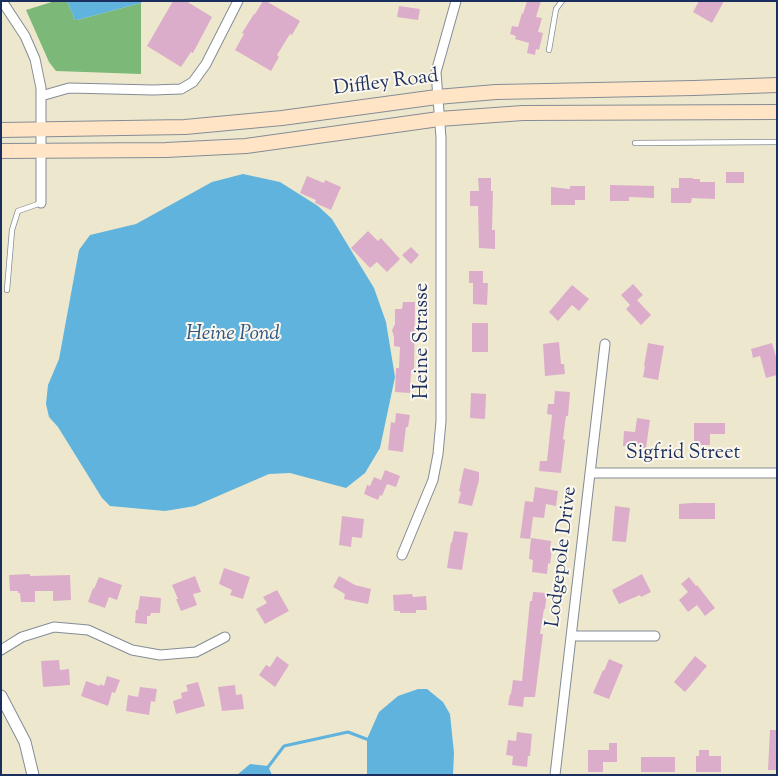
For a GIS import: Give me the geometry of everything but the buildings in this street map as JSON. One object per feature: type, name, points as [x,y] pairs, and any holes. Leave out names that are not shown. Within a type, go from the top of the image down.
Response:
[{"type":"main road","name":"Diffley Road","points":[[1,151],[41,140],[282,118],[437,97],[496,92],[777,85]]},
{"type":"main road","name":"Diffley Road","points":[[1,130],[41,140],[166,150],[246,146],[439,120],[523,113],[777,112]]},
{"type":"street","points":[[2,1],[25,36],[35,59],[41,88],[41,203]]},
{"type":"street","points":[[41,96],[69,88],[181,89],[193,82],[206,64],[238,1]]},
{"type":"street","name":"Heine Strasse","points":[[402,555],[433,480],[438,454],[441,421],[441,138],[436,72],[456,1]]},
{"type":"street","name":"Lodgepole Drive","points":[[555,775],[605,344]]},
{"type":"street","name":"Sigfrid Street","points":[[590,473],[777,472]]},
{"type":"street","points":[[1,650],[22,637],[54,627],[88,630],[132,650],[160,655],[196,652],[224,637]]},
{"type":"street","points":[[571,636],[655,636]]},
{"type":"street","points":[[1,696],[24,742],[33,775]]},
{"type":"lane","points":[[549,50],[556,9],[562,1]]},
{"type":"lane","points":[[634,142],[777,142]]},
{"type":"lane","points":[[7,290],[12,230],[18,211],[41,203]]},
{"type":"green space","points":[[55,1],[67,1],[75,20],[141,3],[141,74],[56,71],[49,62],[26,10]]},
{"type":"water","points":[[67,1],[142,1],[141,3],[75,20]]},
{"type":"water","name":"Heine Pond","points":[[243,174],[280,182],[318,206],[332,219],[374,288],[386,322],[395,377],[380,448],[365,473],[346,488],[290,473],[269,474],[195,506],[165,511],[110,506],[102,498],[58,427],[49,417],[46,404],[48,385],[59,359],[79,250],[90,235],[136,224],[212,182]]},
{"type":"water","points":[[418,689],[427,689],[443,702],[450,714],[454,753],[453,775],[367,775],[367,739],[379,712],[398,696]]},
{"type":"water","points":[[250,764],[268,766],[272,775],[237,775]]},
{"type":"waterway","points":[[262,775],[284,746],[348,732],[369,740]]}]
